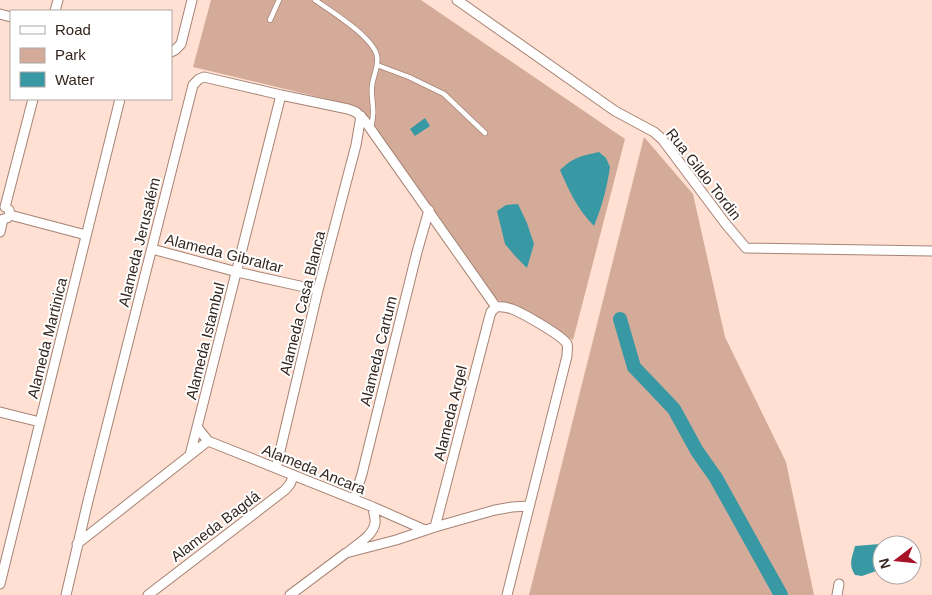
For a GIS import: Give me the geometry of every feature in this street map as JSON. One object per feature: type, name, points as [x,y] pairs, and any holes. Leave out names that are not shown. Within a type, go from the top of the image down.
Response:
[{"type":"street","points":[[172,52],[181,44],[192,0]]},
{"type":"street","name":"Rua Gildo Tordin","points":[[458,0],[615,111],[654,132],[746,248],[932,251]]},
{"type":"street","name":"Alameda Jerusalém","points":[[66,595],[77,544],[193,85],[200,78],[204,77],[356,112],[372,130],[496,307]]},
{"type":"street","name":"Alameda Istambul","points":[[190,455],[282,95]]},
{"type":"street","points":[[0,232],[33,100]]},
{"type":"street","name":"Alameda Martinica","points":[[0,584],[120,100]]},
{"type":"street","name":"Alameda Casa Blanca","points":[[276,468],[318,290],[356,144],[361,116]]},
{"type":"street","name":"Alameda Cartum","points":[[354,499],[429,210]]},
{"type":"street","points":[[4,213],[86,235]]},
{"type":"street","name":"Alameda Gibraltar","points":[[152,249],[236,272],[318,290]]},
{"type":"street","points":[[496,307],[502,306],[528,317],[562,338],[568,345],[567,356],[507,595]]},
{"type":"street","name":"Alameda Argel","points":[[435,527],[489,319],[491,312],[496,307]]},
{"type":"street","points":[[0,412],[40,422]]},
{"type":"street","points":[[77,544],[208,441],[197,427]]},
{"type":"street","name":"Alameda Ancara","points":[[208,441],[426,530]]},
{"type":"street","name":"Alameda Bagdá","points":[[148,595],[285,490],[294,476]]},
{"type":"street","points":[[346,553],[495,510],[529,506]]},
{"type":"street","points":[[290,595],[372,531],[375,525],[373,507]]},
{"type":"street","points":[[837,595],[839,584]]},
{"type":"lane","points":[[270,20],[279,0]]},
{"type":"lane","points":[[314,0],[340,17],[370,43],[375,50],[377,65],[371,87],[374,111],[372,130]]},
{"type":"lane","points":[[377,65],[409,77],[444,94],[485,133]]},
{"type":"green space","points":[[211,0],[421,0],[625,139],[573,340],[496,299],[356,106],[193,67]]},
{"type":"green space","points":[[644,137],[693,194],[725,337],[786,462],[814,595],[529,595]]},
{"type":"water","points":[[425,118],[430,126],[415,136],[410,129]]},
{"type":"water","points":[[599,152],[606,158],[610,167],[604,197],[594,226],[574,200],[560,170],[569,162]]},
{"type":"water","points":[[518,204],[534,244],[527,268],[505,244],[497,211],[506,205]]},
{"type":"water","points":[[872,545],[872,572],[862,576],[855,575],[851,564],[855,546]]},
{"type":"waterway","points":[[620,319],[634,367],[674,409],[697,451],[716,478],[781,595]]}]
